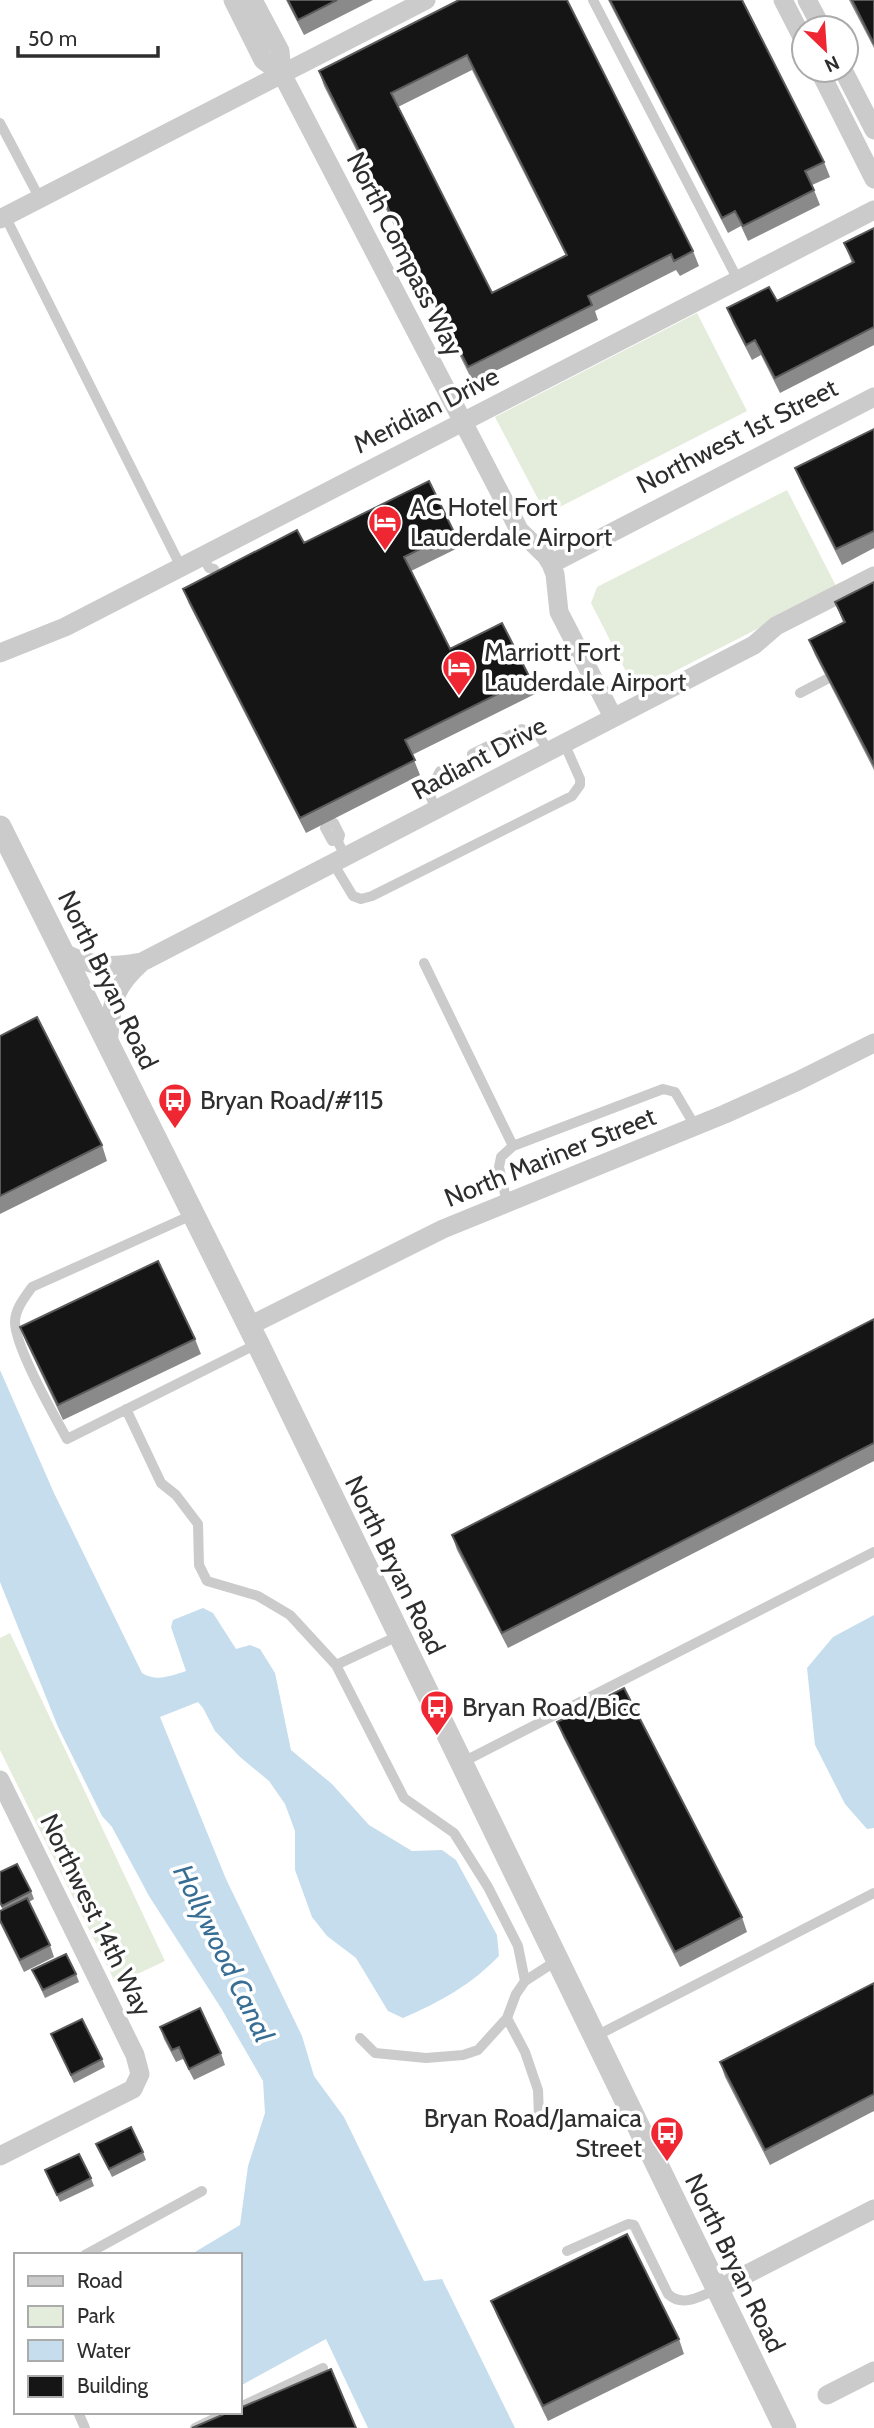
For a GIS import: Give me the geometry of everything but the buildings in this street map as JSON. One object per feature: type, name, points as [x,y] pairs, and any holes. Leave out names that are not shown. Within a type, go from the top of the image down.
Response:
[{"type":"street","points":[[233,0],[263,60],[282,74]]},
{"type":"street","points":[[253,0],[280,51],[282,74]]},
{"type":"street","points":[[3,217],[426,0]]},
{"type":"street","name":"North Compass Way","points":[[282,74],[519,530],[551,564]]},
{"type":"street","points":[[825,84],[874,179]]},
{"type":"street","points":[[850,84],[874,131]]},
{"type":"street","name":"Meridian Drive","points":[[0,653],[65,627],[181,567],[206,562],[463,421],[874,210]]},
{"type":"street","name":"Northwest 1st Street","points":[[551,564],[874,397]]},
{"type":"street","points":[[551,564],[555,574],[559,612],[613,717]]},
{"type":"street","name":"Radiant Drive","points":[[108,1043],[117,990],[124,979],[142,962],[337,850],[436,811],[754,645],[776,626],[874,576]]},
{"type":"street","name":"North Bryan Road","points":[[2,837],[63,953],[253,1335],[785,2428]]},
{"type":"street","name":"Radiant Drive","points":[[63,953],[96,966],[121,966],[142,962]]},
{"type":"street","name":"North Mariner Street","points":[[253,1335],[443,1229],[695,1126],[799,1081],[874,1043]]},
{"type":"street","name":"Northwest 14th Way","points":[[0,1780],[129,2042],[140,2074],[133,2090],[1,2153]]},
{"type":"street","points":[[716,2290],[874,2209]]},
{"type":"street","points":[[827,2395],[874,2371]]},
{"type":"lane","points":[[593,0],[738,280]]},
{"type":"lane","points":[[0,123],[5,144],[40,199]]},
{"type":"lane","points":[[3,217],[181,567]]},
{"type":"lane","points":[[800,694],[828,680]]},
{"type":"lane","points":[[316,797],[328,822],[334,823],[340,835],[337,850],[353,896],[361,899],[372,896],[572,796],[580,785],[579,779],[556,747],[522,729],[472,754]]},
{"type":"lane","points":[[436,811],[429,792],[440,771]]},
{"type":"lane","points":[[424,963],[513,1146]]},
{"type":"lane","points":[[507,1203],[499,1167],[501,1157],[513,1146],[663,1089],[675,1092],[695,1126]]},
{"type":"lane","points":[[192,1215],[32,1287],[20,1304],[15,1322],[25,1356],[67,1439],[126,1409],[253,1335]]},
{"type":"lane","points":[[126,1409],[161,1483],[176,1494],[198,1524],[199,1565],[207,1581],[258,1596],[290,1615],[337,1665],[404,1798],[454,1833],[488,1887],[518,1946],[525,1981]]},
{"type":"lane","points":[[461,1763],[874,1552]]},
{"type":"lane","points":[[337,1665],[398,1636]]},
{"type":"lane","points":[[593,2037],[874,1894]]},
{"type":"lane","points":[[360,2038],[375,2053],[426,2057],[463,2055],[478,2050],[507,2018],[516,1994],[525,1981],[556,1961]]},
{"type":"lane","points":[[507,2018],[524,2052],[538,2090],[539,2117]]},
{"type":"lane","points":[[89,2253],[202,2191]]},
{"type":"lane","points":[[568,2251],[628,2224],[634,2225],[668,2294],[675,2301],[682,2302],[716,2290]]},
{"type":"lane","points":[[242,2406],[323,2368]]},
{"type":"lane","points":[[195,2428],[224,2414]]},
{"type":"green space","points":[[697,313],[747,411],[550,512],[538,499],[495,417]]},
{"type":"green space","points":[[787,490],[837,588],[636,691],[591,603],[597,587]]},
{"type":"green space","points":[[10,1633],[165,1961],[116,1984],[0,1750],[0,1638]]},
{"type":"water","name":"Hollywood Canal","points":[[0,1370],[54,1493],[142,1673],[158,1678],[186,1671],[171,1627],[173,1620],[203,1608],[213,1613],[236,1649],[250,1645],[260,1649],[275,1673],[291,1750],[332,1784],[369,1825],[412,1851],[442,1850],[456,1860],[497,1935],[499,1956],[466,1984],[403,2018],[388,2011],[356,1958],[327,1936],[312,1917],[295,1870],[295,1831],[285,1804],[269,1781],[215,1731],[198,1702],[160,1717],[226,1879],[302,2036],[314,2076],[344,2117],[424,2281],[442,2279],[515,2428],[368,2428],[326,2339],[242,2385],[242,2253],[193,2253],[240,2225],[248,2166],[265,2113],[263,2081],[221,2008],[149,1896],[112,1827],[102,1816],[58,1727],[0,1582]]},
{"type":"water","points":[[874,1615],[874,1828],[867,1829],[845,1804],[815,1745],[807,1668],[833,1637]]},
{"type":"place","name":"AC Hotel Fort Lauderdale Airport","points":[[385,552]]},
{"type":"place","name":"Marriott Fort Lauderdale Airport","points":[[459,697]]},
{"type":"place","name":"Bryan Road/#115","points":[[175,1130]]},
{"type":"place","name":"Bryan Road/Bicc","points":[[437,1737]]},
{"type":"place","name":"Bryan Road/Jamaica Street","points":[[667,2163]]}]
